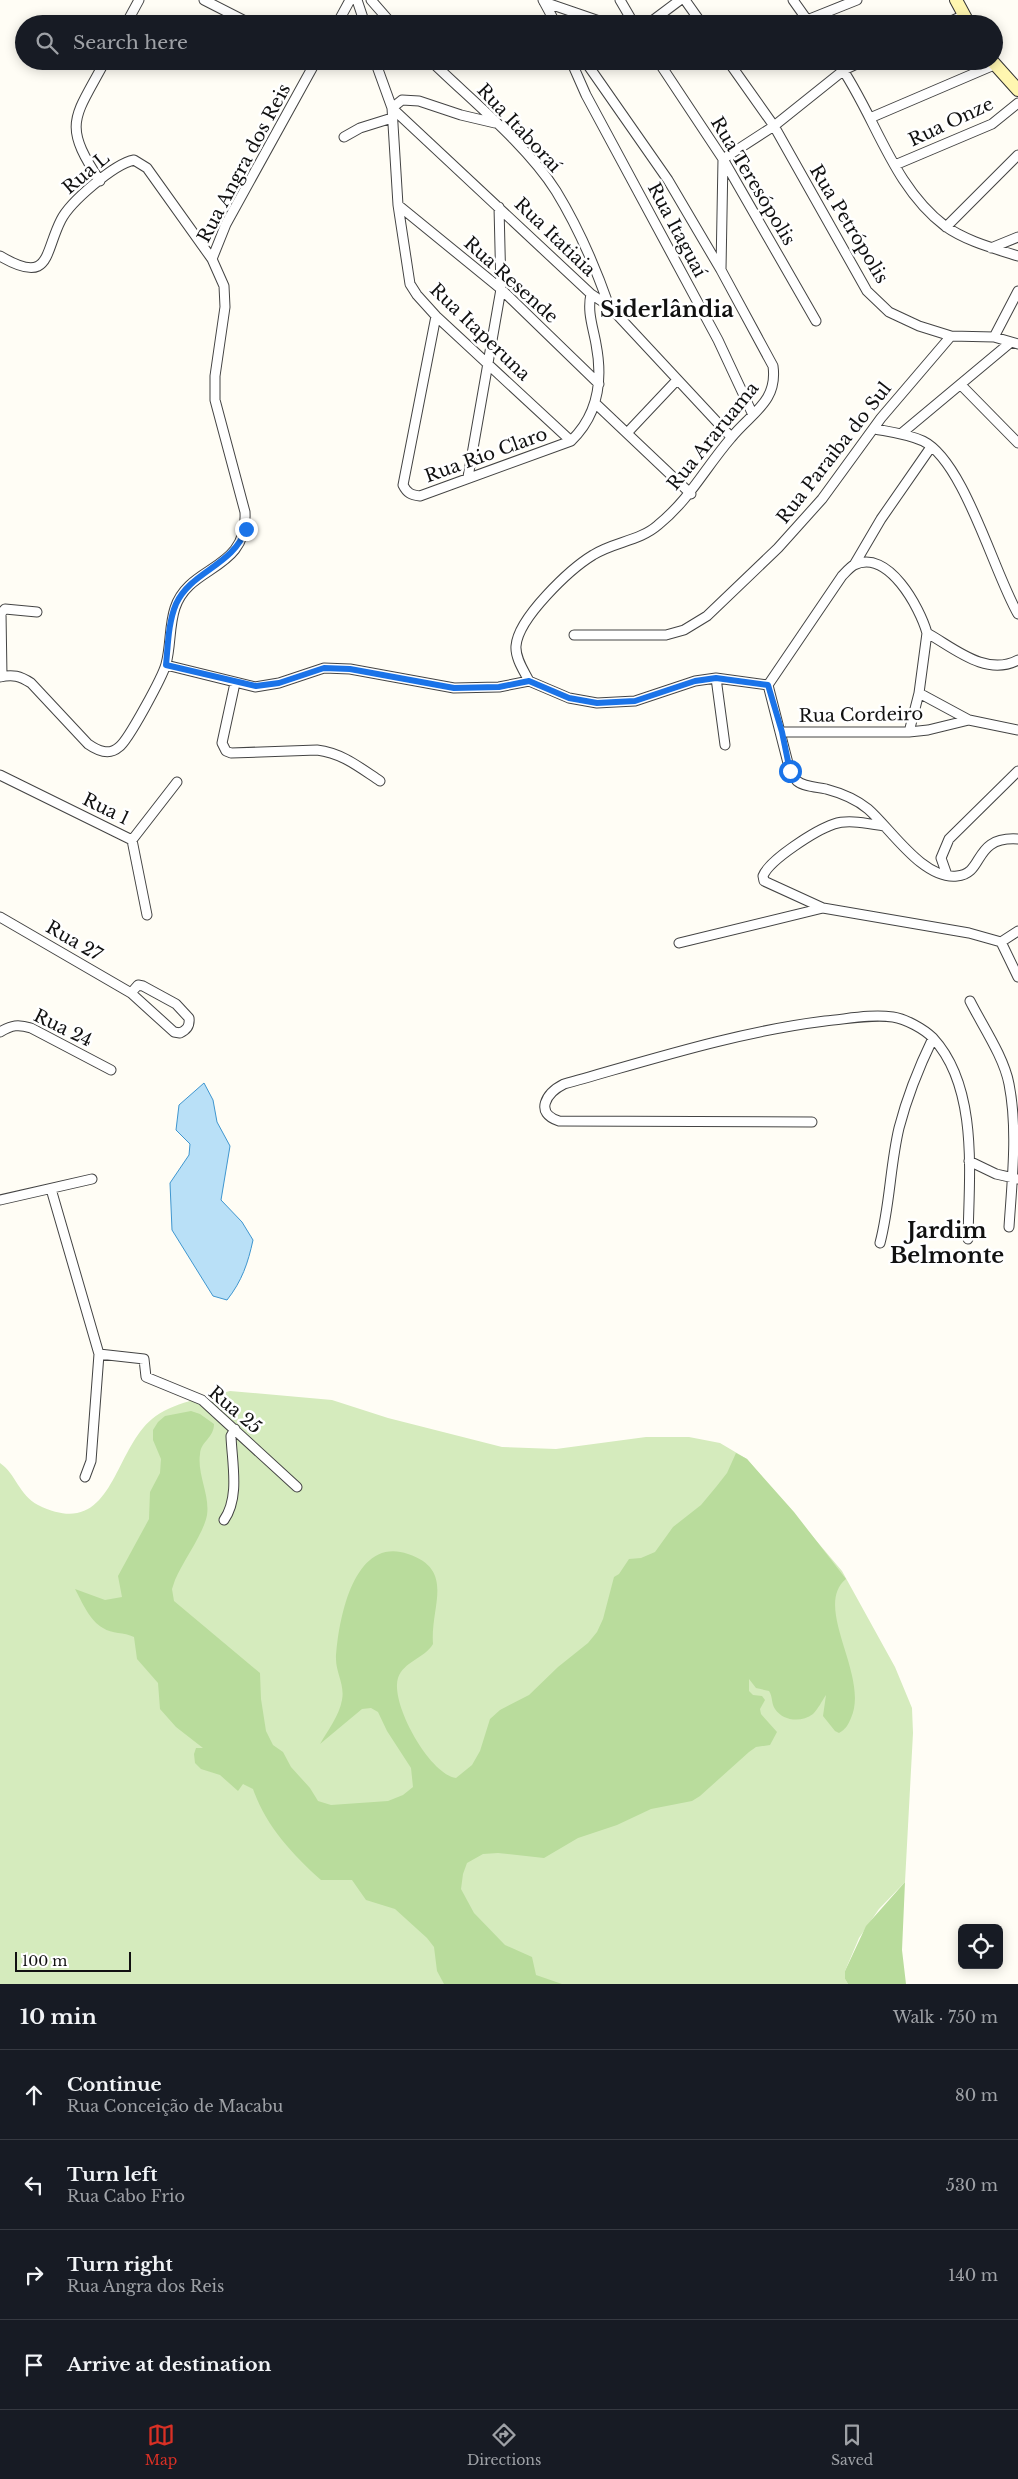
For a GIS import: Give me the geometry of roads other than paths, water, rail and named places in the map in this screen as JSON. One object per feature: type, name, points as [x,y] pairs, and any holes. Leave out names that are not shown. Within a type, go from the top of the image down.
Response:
[{"type":"main road","points":[[956,0],[964,15]]},
{"type":"main road","points":[[999,70],[1018,90]]},
{"type":"street","points":[[131,15],[139,0]]},
{"type":"street","points":[[204,0],[233,15]]},
{"type":"street","points":[[341,15],[350,0]]},
{"type":"street","points":[[357,0],[362,15]]},
{"type":"street","points":[[370,0],[384,15]]},
{"type":"street","points":[[620,0],[629,15]]},
{"type":"street","points":[[660,15],[680,0]]},
{"type":"street","points":[[685,0],[696,15]]},
{"type":"street","points":[[793,0],[804,15]]},
{"type":"street","points":[[824,15],[856,0]]},
{"type":"street","points":[[543,1],[551,15]]},
{"type":"street","points":[[543,1],[583,15]]},
{"type":"street","points":[[100,70],[78,111],[75,124],[75,135],[79,148],[100,181]]},
{"type":"street","name":"Rua Angra dos Reis","points":[[1,676],[21,677],[31,683],[88,744],[97,750],[108,752],[119,748],[128,737],[166,665],[171,619],[176,603],[188,587],[229,556],[241,543],[246,529],[245,512],[215,400],[215,376],[226,307],[224,286],[212,259],[226,224],[311,70]]},
{"type":"street","name":"Rua Itaperuna","points":[[378,70],[392,113],[398,205],[410,284],[417,295],[436,316],[571,441]]},
{"type":"street","name":"Rua Itaboraí","points":[[440,70],[528,156],[555,191],[596,267],[610,306]]},
{"type":"street","name":"Rua Itaguaí","points":[[575,70],[591,104],[718,340],[753,415]]},
{"type":"street","name":"Rua Araruama","points":[[529,681],[517,658],[516,646],[520,632],[554,586],[592,555],[610,546],[635,538],[657,526],[691,494],[731,437],[770,395],[775,381],[773,366],[721,270],[668,180],[591,70]]},
{"type":"street","name":"Rua Teresópolis","points":[[664,70],[722,159],[816,321]]},
{"type":"street","name":"Rua Petrópolis","points":[[734,70],[774,126],[867,291],[889,312],[919,326],[951,336],[994,337],[1014,343]]},
{"type":"street","points":[[721,270],[722,159],[774,126],[844,70],[895,165],[913,194],[946,227],[967,239],[1018,256]]},
{"type":"street","points":[[870,118],[977,70]]},
{"type":"street","points":[[344,137],[392,113],[402,100],[419,101],[461,116],[496,123]]},
{"type":"street","name":"Rua Onze","points":[[895,165],[992,124],[1018,104]]},
{"type":"street","name":"Rua Itatiaia","points":[[392,113],[499,207],[591,294],[610,306],[731,437]]},
{"type":"street","points":[[946,227],[1018,155]]},
{"type":"street","name":"Rua L","points":[[0,256],[22,266],[32,267],[42,264],[49,256],[61,220],[67,210],[100,181],[126,162],[134,160],[141,162],[147,168],[212,259]]},
{"type":"street","name":"Rua Resende","points":[[398,205],[501,289],[599,384]]},
{"type":"street","points":[[468,477],[501,289],[499,207]]},
{"type":"street","points":[[991,248],[1018,237]]},
{"type":"street","points":[[994,337],[1018,291]]},
{"type":"street","name":"Rua Rio Claro","points":[[436,316],[403,485],[406,492],[420,496],[571,441],[580,432],[595,403],[599,384],[596,347],[589,312],[591,294]]},
{"type":"street","name":"Rua Paraiba do Sul","points":[[574,635],[666,635],[684,630],[708,616],[778,548],[810,513],[951,336]]},
{"type":"street","points":[[902,433],[1014,343]]},
{"type":"street","points":[[627,433],[677,380]]},
{"type":"street","points":[[962,385],[1018,443]]},
{"type":"street","points":[[595,403],[691,494]]},
{"type":"street","points":[[875,429],[902,433],[931,446],[944,460],[959,484],[1018,614]]},
{"type":"street","points":[[768,685],[842,576],[854,565],[886,512],[931,446]]},
{"type":"street","points":[[854,565],[872,563],[889,571],[911,598],[923,618],[926,633],[919,693],[909,732]]},
{"type":"street","points":[[1,676],[1,613],[6,609],[37,612]]},
{"type":"street","points":[[926,633],[963,656],[980,662],[997,665],[1018,660]]},
{"type":"street","points":[[166,665],[235,683],[256,686],[279,683],[324,668],[350,669],[454,688],[499,687],[529,681],[569,698],[597,703],[635,701],[695,681],[716,678],[768,685]]},
{"type":"street","points":[[716,678],[725,745]]},
{"type":"street","points":[[235,683],[222,742],[226,751],[231,753],[317,750],[330,752],[344,757],[380,781]]},
{"type":"street","points":[[768,685],[782,732],[790,771],[797,781],[849,797],[867,809],[921,863],[947,876],[956,877],[970,872],[988,846],[996,840],[1018,839]]},
{"type":"street","name":"Rua Cordeiro","points":[[919,693],[969,720],[1018,730]]},
{"type":"street","name":"Rua Cordeiro","points":[[782,732],[909,732],[928,730],[969,720]]},
{"type":"street","points":[[947,876],[941,858],[949,839],[1018,771]]},
{"type":"street","name":"Rua 1","points":[[0,775],[132,840],[177,782]]},
{"type":"street","points":[[884,826],[856,823],[835,824],[814,834],[765,870],[763,876],[768,884],[823,908],[969,933],[1001,942],[1018,977]]},
{"type":"street","points":[[132,840],[147,915]]},
{"type":"street","points":[[679,943],[823,908]]},
{"type":"street","name":"Rua 27","points":[[1,919],[131,992],[174,1032],[180,1034],[190,1024],[189,1018],[176,1004],[143,986],[138,985],[131,992]]},
{"type":"street","points":[[1001,942],[1018,931]]},
{"type":"street","points":[[970,1001],[1014,1081],[1015,1179],[1009,1227]]},
{"type":"street","points":[[812,1122],[559,1121],[551,1119],[546,1112],[545,1105],[548,1096],[554,1089],[564,1084],[729,1038],[801,1024],[870,1016],[895,1018],[919,1027],[933,1038],[950,1065],[959,1084],[964,1107],[969,1160],[968,1239]]},
{"type":"street","name":"Rua 24","points":[[0,1032],[12,1025],[20,1024],[111,1070]]},
{"type":"street","points":[[880,1243],[887,1218],[899,1128],[916,1076],[933,1038]]},
{"type":"street","points":[[969,1160],[1015,1179]]},
{"type":"street","points":[[0,1200],[92,1179]]},
{"type":"street","points":[[51,1189],[99,1354],[91,1460],[85,1477]]},
{"type":"street","name":"Rua 25","points":[[99,1354],[144,1359],[146,1377],[202,1400],[236,1429],[297,1487]]},
{"type":"street","points":[[224,1520],[231,1511],[234,1494],[231,1436],[236,1429]]},
{"type":"water","points":[[204,1083],[213,1100],[217,1122],[230,1146],[221,1200],[242,1222],[253,1240],[244,1272],[227,1300],[213,1296],[172,1230],[170,1183],[189,1155],[190,1144],[176,1130],[179,1105]]},
{"type":"district","name":"Siderlândia","points":[[667,309]]},
{"type":"district","name":"Jardim Belmonte","points":[[947,1242]]}]
